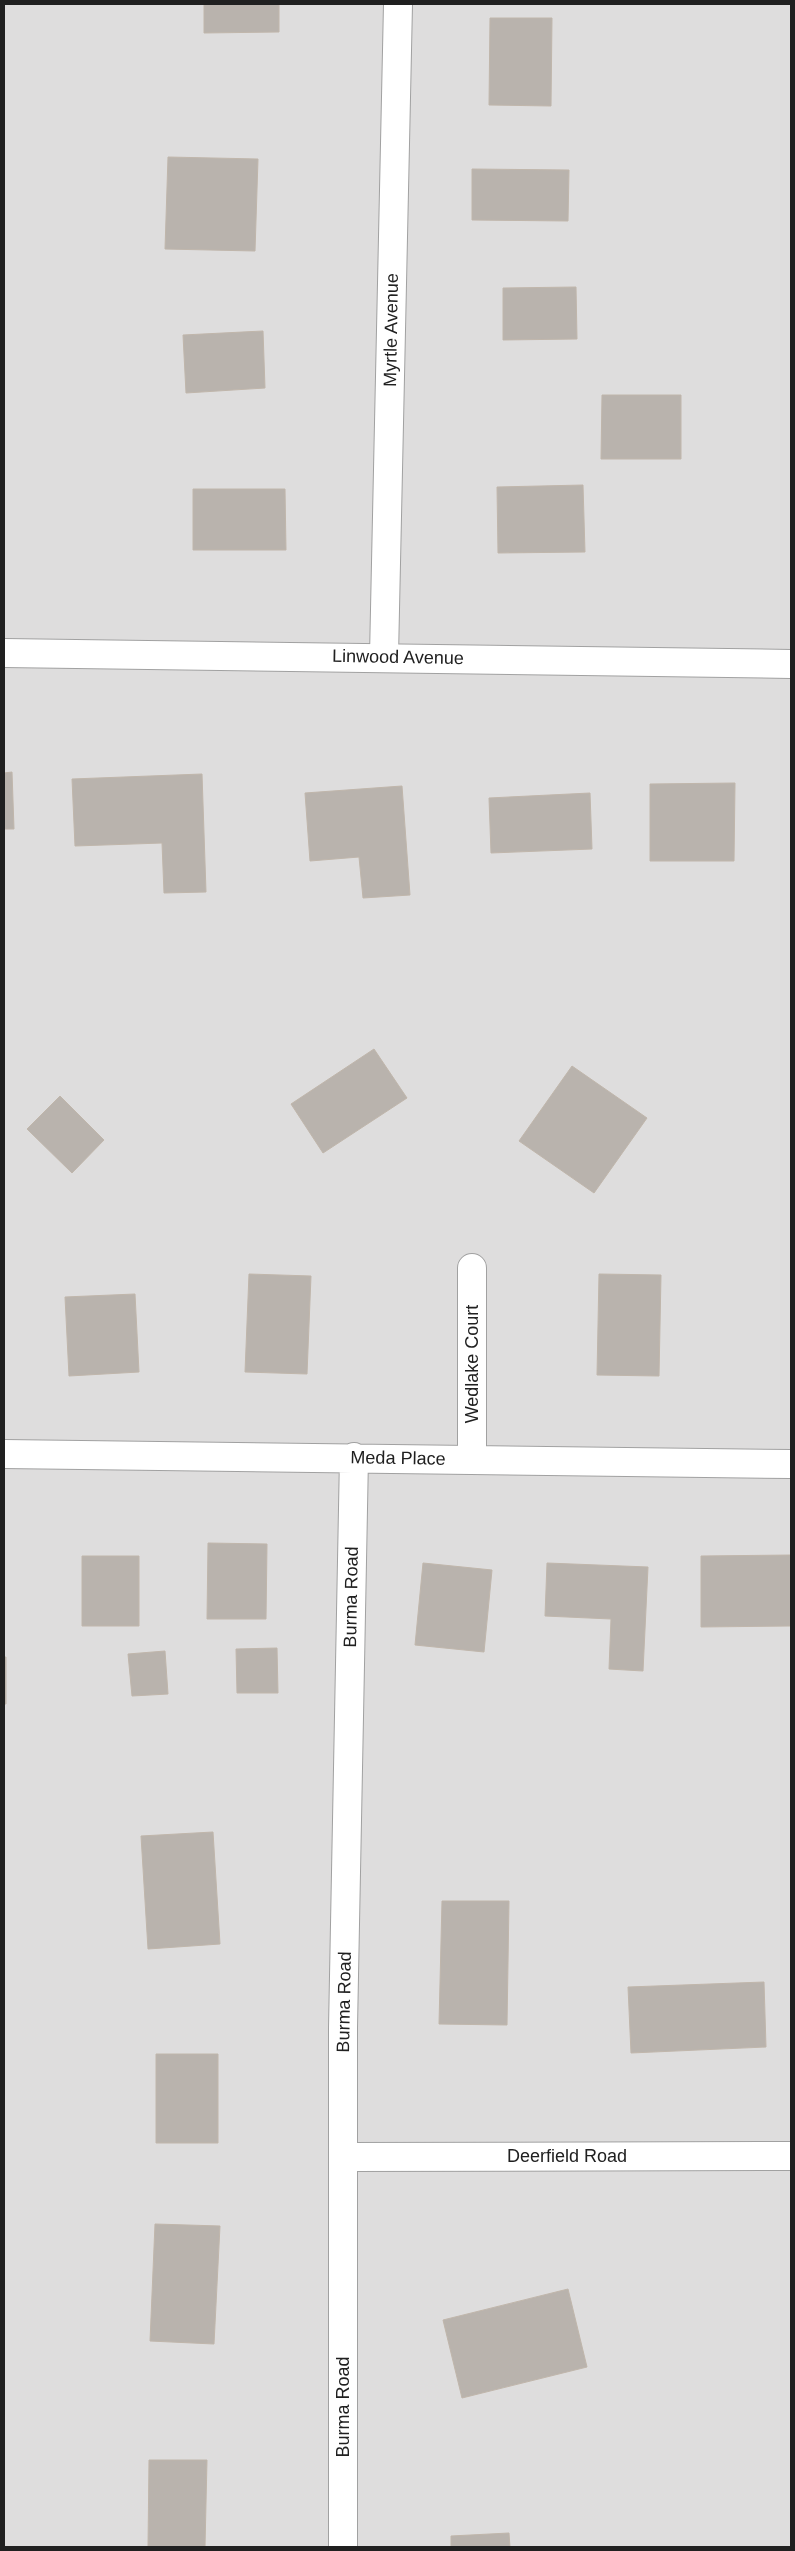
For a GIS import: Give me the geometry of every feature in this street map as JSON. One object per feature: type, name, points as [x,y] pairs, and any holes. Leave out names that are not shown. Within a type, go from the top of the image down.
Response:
[{"type":"street","name":"Myrtle Avenue","points":[[384,656],[398,4]]},
{"type":"street","name":"Linwood Avenue","points":[[4,652],[384,656],[791,664]]},
{"type":"street","name":"Wedlake Court","points":[[472,1268],[472,1459]]},
{"type":"street","name":"Meda Place","points":[[4,1454],[791,1464]]},
{"type":"street","name":"Burma Road","points":[[343,2547],[343,2018],[354,1457]]},
{"type":"street","name":"Deerfield Road","points":[[343,2157],[791,2156]]},
{"type":"shaded area","points":[[4,4],[791,4],[791,2547],[4,2547]]},
{"type":"building","points":[[204,4],[279,4],[279,32],[204,33]]},
{"type":"building","points":[[490,18],[552,18],[551,106],[489,105]]},
{"type":"building","points":[[168,157],[258,159],[255,251],[165,249]]},
{"type":"building","points":[[472,169],[569,170],[568,221],[472,220]]},
{"type":"building","points":[[576,287],[577,339],[503,340],[503,288]]},
{"type":"building","points":[[263,331],[265,388],[186,393],[183,335]]},
{"type":"building","points":[[602,395],[681,395],[681,459],[601,459]]},
{"type":"building","points":[[583,485],[585,552],[498,553],[497,487]]},
{"type":"building","points":[[193,489],[285,489],[286,550],[193,550]]},
{"type":"building","points":[[12,772],[14,829],[4,829],[4,773]]},
{"type":"building","points":[[202,774],[206,892],[164,893],[162,843],[75,846],[72,779]]},
{"type":"building","points":[[735,783],[734,861],[650,861],[650,784]]},
{"type":"building","points":[[402,786],[410,895],[363,898],[359,857],[310,861],[305,793]]},
{"type":"building","points":[[590,793],[592,849],[491,853],[489,798]]},
{"type":"building","points":[[374,1049],[407,1098],[323,1153],[291,1104]]},
{"type":"building","points":[[572,1066],[647,1118],[594,1193],[519,1141]]},
{"type":"building","points":[[60,1096],[104,1140],[72,1173],[27,1129]]},
{"type":"building","points":[[249,1274],[311,1276],[307,1374],[245,1372]]},
{"type":"building","points":[[599,1274],[661,1275],[659,1376],[597,1375]]},
{"type":"building","points":[[135,1294],[139,1372],[69,1376],[65,1297]]},
{"type":"building","points":[[208,1543],[267,1544],[266,1619],[207,1619]]},
{"type":"building","points":[[791,1555],[791,1626],[701,1627],[701,1556]]},
{"type":"building","points":[[82,1556],[139,1556],[139,1626],[82,1626]]},
{"type":"building","points":[[423,1563],[492,1570],[484,1652],[415,1645]]},
{"type":"building","points":[[547,1563],[648,1567],[643,1671],[609,1669],[611,1619],[545,1616]]},
{"type":"building","points":[[277,1648],[278,1693],[237,1693],[236,1649]]},
{"type":"building","points":[[165,1651],[168,1694],[132,1696],[128,1654]]},
{"type":"building","points":[[4,1657],[6,1657],[6,1704],[4,1704]]},
{"type":"building","points":[[213,1832],[220,1944],[148,1949],[141,1836]]},
{"type":"building","points":[[442,1901],[509,1901],[507,2025],[439,2024]]},
{"type":"building","points":[[764,1982],[766,2047],[631,2053],[628,1987]]},
{"type":"building","points":[[156,2054],[218,2054],[218,2143],[156,2143]]},
{"type":"building","points":[[155,2224],[220,2226],[214,2344],[150,2341]]},
{"type":"building","points":[[568,2289],[587,2367],[462,2398],[443,2320]]},
{"type":"building","points":[[149,2460],[207,2460],[205,2547],[148,2547]]},
{"type":"building","points":[[509,2533],[510,2547],[451,2547],[451,2536]]}]
